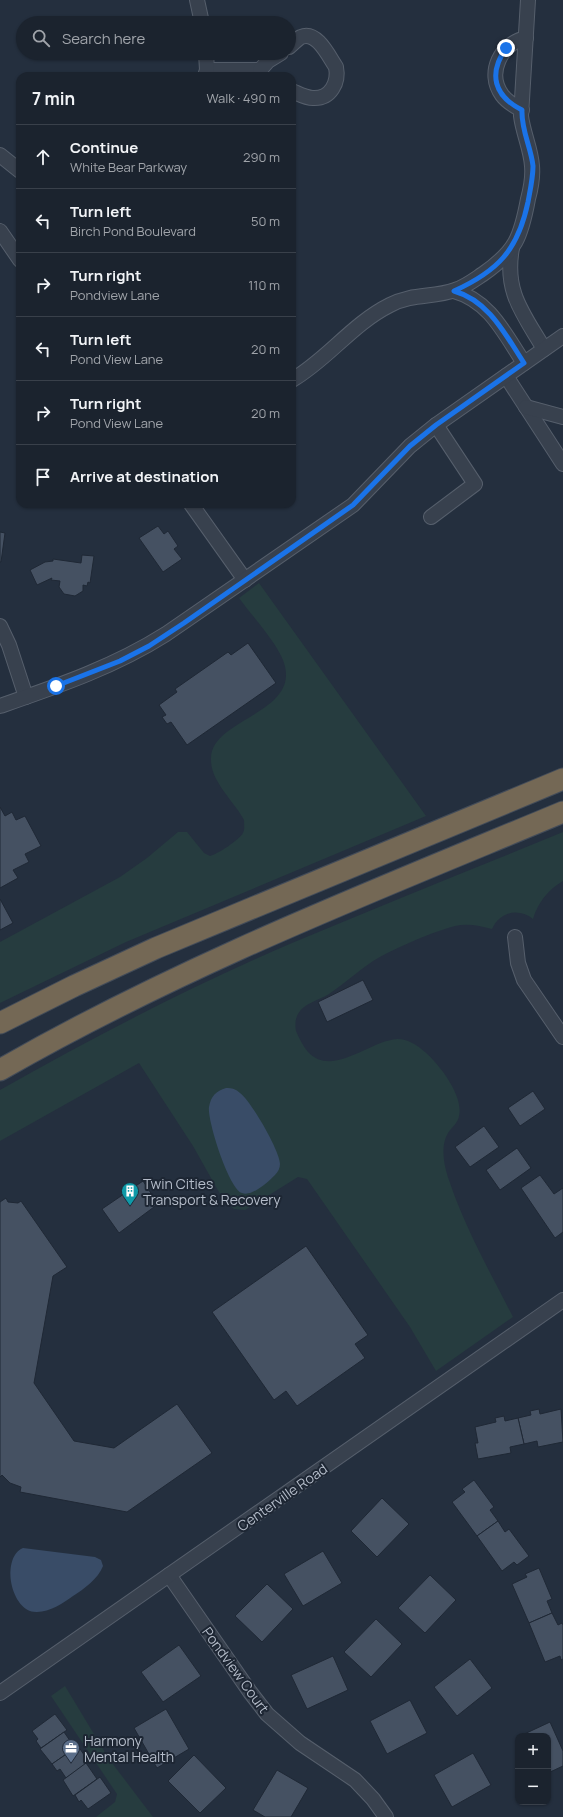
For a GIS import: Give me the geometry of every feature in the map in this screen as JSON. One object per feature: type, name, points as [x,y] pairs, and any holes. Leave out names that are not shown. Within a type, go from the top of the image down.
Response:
[{"type":"highway","points":[[0,1022],[94,976],[156,948],[563,779]]},
{"type":"highway","points":[[0,1070],[121,1004],[227,953],[563,812]]},
{"type":"street","points":[[198,0],[201,16]]},
{"type":"street","points":[[296,377],[314,364],[354,328],[391,304],[412,296],[454,291],[467,285],[501,262],[512,248],[524,223],[532,182],[533,168],[531,153],[523,130],[522,110],[528,0]]},
{"type":"street","points":[[296,41],[300,37],[307,36],[314,38],[336,67],[338,73],[334,87],[324,96],[314,98],[296,93]]},
{"type":"street","points":[[522,110],[511,105],[502,96],[495,79],[496,67],[499,58],[506,48],[513,42],[526,38]]},
{"type":"street","points":[[206,60],[206,72]]},
{"type":"street","points":[[262,72],[270,60]]},
{"type":"street","points":[[0,155],[16,168]]},
{"type":"street","points":[[0,231],[16,254]]},
{"type":"street","points":[[512,248],[509,263],[510,279],[514,295],[544,348]]},
{"type":"street","points":[[454,291],[472,298],[484,306],[493,316],[524,363]]},
{"type":"street","points":[[0,706],[96,672],[127,658],[166,634],[353,505],[410,446],[436,425],[544,348],[562,339]]},
{"type":"street","points":[[506,376],[563,464]]},
{"type":"street","points":[[526,407],[557,414],[563,417]]},
{"type":"street","points":[[431,517],[475,484],[436,425]]},
{"type":"street","points":[[194,508],[244,580]]},
{"type":"street","points":[[0,626],[9,645],[26,697]]},
{"type":"street","points":[[515,937],[517,957],[524,980],[563,1037]]},
{"type":"street","name":"Centerville Road","points":[[0,1693],[563,1300]]},
{"type":"street","name":"Pondview Court","points":[[169,1575],[264,1709],[300,1743],[355,1780],[373,1799],[386,1817]]},
{"type":"green space","points":[[259,583],[426,816],[126,942],[0,1003],[0,942],[120,877],[147,858],[178,832],[187,832],[204,853],[210,856],[218,853],[243,833],[244,820],[219,784],[212,768],[211,760],[214,746],[224,734],[269,704],[280,692],[286,678],[283,660],[275,644],[239,598]]},
{"type":"green space","points":[[563,832],[563,881],[544,897],[533,919],[522,913],[510,913],[500,918],[492,929],[474,925],[460,925],[435,932],[413,941],[373,961],[329,994],[312,1002],[300,1011],[296,1018],[296,1031],[304,1047],[318,1059],[328,1061],[339,1060],[386,1041],[397,1039],[412,1043],[431,1057],[437,1064],[449,1081],[458,1099],[460,1108],[459,1116],[456,1123],[448,1133],[444,1144],[443,1150],[446,1169],[455,1198],[470,1233],[513,1317],[436,1371],[410,1327],[307,1179],[298,1177],[245,1210],[234,1209],[224,1201],[193,1146],[139,1063],[0,1141],[0,1090],[36,1070],[144,1012],[255,959]]},
{"type":"green space","points":[[65,1686],[109,1759],[153,1817],[96,1817],[115,1802],[117,1794],[51,1696]]},
{"type":"water","points":[[226,1088],[237,1091],[245,1098],[270,1138],[279,1158],[280,1165],[276,1174],[255,1191],[246,1194],[237,1189],[231,1180],[211,1125],[209,1107],[211,1100],[217,1092]]},
{"type":"water","points":[[23,1548],[95,1557],[101,1560],[103,1566],[98,1575],[82,1590],[56,1607],[42,1612],[28,1610],[21,1604],[15,1595],[10,1573],[12,1562],[16,1554]]},
{"type":"building","points":[[158,526],[164,534],[168,531],[178,546],[174,549],[182,559],[163,572],[139,538]]},
{"type":"building","points":[[0,532],[5,533],[1,562],[0,562]]},
{"type":"building","points":[[82,555],[94,556],[90,583],[88,582],[87,586],[83,585],[83,591],[75,596],[64,594],[59,587],[60,581],[51,580],[52,578],[37,585],[30,570],[45,562],[53,561],[53,559],[81,563]]},
{"type":"building","points":[[248,643],[276,683],[187,745],[171,722],[167,724],[162,717],[166,715],[159,705],[177,692],[175,689],[228,652],[231,655]]},
{"type":"building","points":[[0,807],[5,816],[12,812],[16,820],[25,816],[41,846],[25,854],[29,862],[13,870],[18,878],[0,888]]},
{"type":"building","points":[[0,899],[13,923],[0,930]]},
{"type":"building","points":[[363,980],[373,1000],[327,1022],[318,1002]]},
{"type":"building","points":[[533,1091],[545,1109],[520,1126],[508,1108]]},
{"type":"building","points":[[484,1126],[499,1147],[470,1167],[455,1147]]},
{"type":"building","points":[[517,1148],[531,1168],[500,1190],[486,1170]]},
{"type":"building","points":[[540,1175],[554,1194],[563,1188],[563,1232],[555,1238],[521,1188]]},
{"type":"building","name":"Twin Cities Transport & Recovery","points":[[143,1181],[158,1204],[119,1233],[102,1209]]},
{"type":"building","points":[[6,1198],[8,1202],[18,1203],[21,1201],[67,1267],[53,1276],[34,1383],[74,1441],[114,1448],[177,1404],[212,1453],[127,1512],[20,1492],[21,1487],[10,1483],[2,1475],[0,1477],[0,1202]]},
{"type":"building","points":[[306,1246],[368,1335],[355,1344],[365,1358],[297,1406],[286,1391],[274,1400],[212,1312]]},
{"type":"building","points":[[539,1409],[540,1414],[561,1409],[563,1442],[538,1447],[537,1441],[524,1444],[518,1418],[531,1415],[530,1411]]},
{"type":"building","points":[[504,1416],[505,1421],[518,1418],[524,1444],[510,1447],[511,1453],[478,1459],[475,1443],[478,1443],[475,1427],[496,1422],[495,1418]]},
{"type":"building","points":[[474,1480],[494,1507],[490,1510],[498,1521],[477,1536],[452,1502],[465,1492],[462,1489]]},
{"type":"building","points":[[382,1498],[409,1524],[377,1557],[351,1531]]},
{"type":"building","points":[[498,1521],[505,1532],[509,1529],[529,1556],[517,1565],[514,1562],[502,1571],[477,1536]]},
{"type":"building","points":[[323,1551],[342,1583],[303,1606],[284,1574]]},
{"type":"building","points":[[539,1568],[552,1599],[547,1601],[552,1613],[529,1623],[512,1584],[527,1577],[525,1574]]},
{"type":"building","points":[[430,1575],[456,1600],[425,1633],[398,1608]]},
{"type":"building","points":[[267,1584],[293,1609],[262,1642],[235,1616]]},
{"type":"building","points":[[552,1613],[558,1625],[562,1623],[563,1625],[563,1659],[561,1660],[560,1656],[545,1662],[529,1623]]},
{"type":"building","points":[[376,1619],[402,1644],[371,1677],[344,1652]]},
{"type":"building","points":[[179,1645],[201,1676],[163,1702],[141,1672]]},
{"type":"building","points":[[333,1656],[348,1690],[307,1709],[291,1675]]},
{"type":"building","points":[[470,1659],[492,1688],[457,1716],[434,1687]]},
{"type":"building","points":[[410,1700],[427,1733],[387,1754],[370,1721]]},
{"type":"building","points":[[166,1709],[189,1749],[157,1768],[134,1728]]},
{"type":"building","points":[[55,1714],[67,1730],[41,1748],[36,1741],[38,1739],[32,1731]]},
{"type":"building","points":[[550,1722],[563,1751],[563,1766],[551,1772],[551,1733],[526,1733]]},
{"type":"building","points":[[64,1732],[75,1748],[52,1764],[40,1749]]},
{"type":"building","name":"Harmony Mental Health","points":[[78,1746],[89,1762],[66,1778],[60,1769],[57,1771],[52,1764]]},
{"type":"building","points":[[473,1753],[491,1785],[452,1807],[434,1775]]},
{"type":"building","points":[[194,1755],[226,1788],[200,1813],[168,1781]]},
{"type":"building","points":[[86,1763],[97,1779],[73,1796],[63,1780]]},
{"type":"building","points":[[277,1770],[308,1788],[291,1817],[265,1817],[253,1810]]},
{"type":"building","points":[[100,1777],[111,1793],[88,1809],[81,1800],[79,1802],[75,1795]]},
{"type":"place","name":"Twin Cities Transport & Recovery","points":[[130,1206]]},
{"type":"place","name":"Harmony Mental Health","points":[[71,1763]]},
{"type":"route","points":[[56,686],[108,667],[149,646],[184,623],[353,505],[410,446],[436,425],[524,363],[493,316],[484,306],[463,293],[454,291],[467,285],[501,262],[512,248],[524,223],[532,182],[533,168],[531,153],[523,130],[521,116],[522,110],[511,105],[502,96],[495,79],[496,67],[499,58],[506,48]]}]
